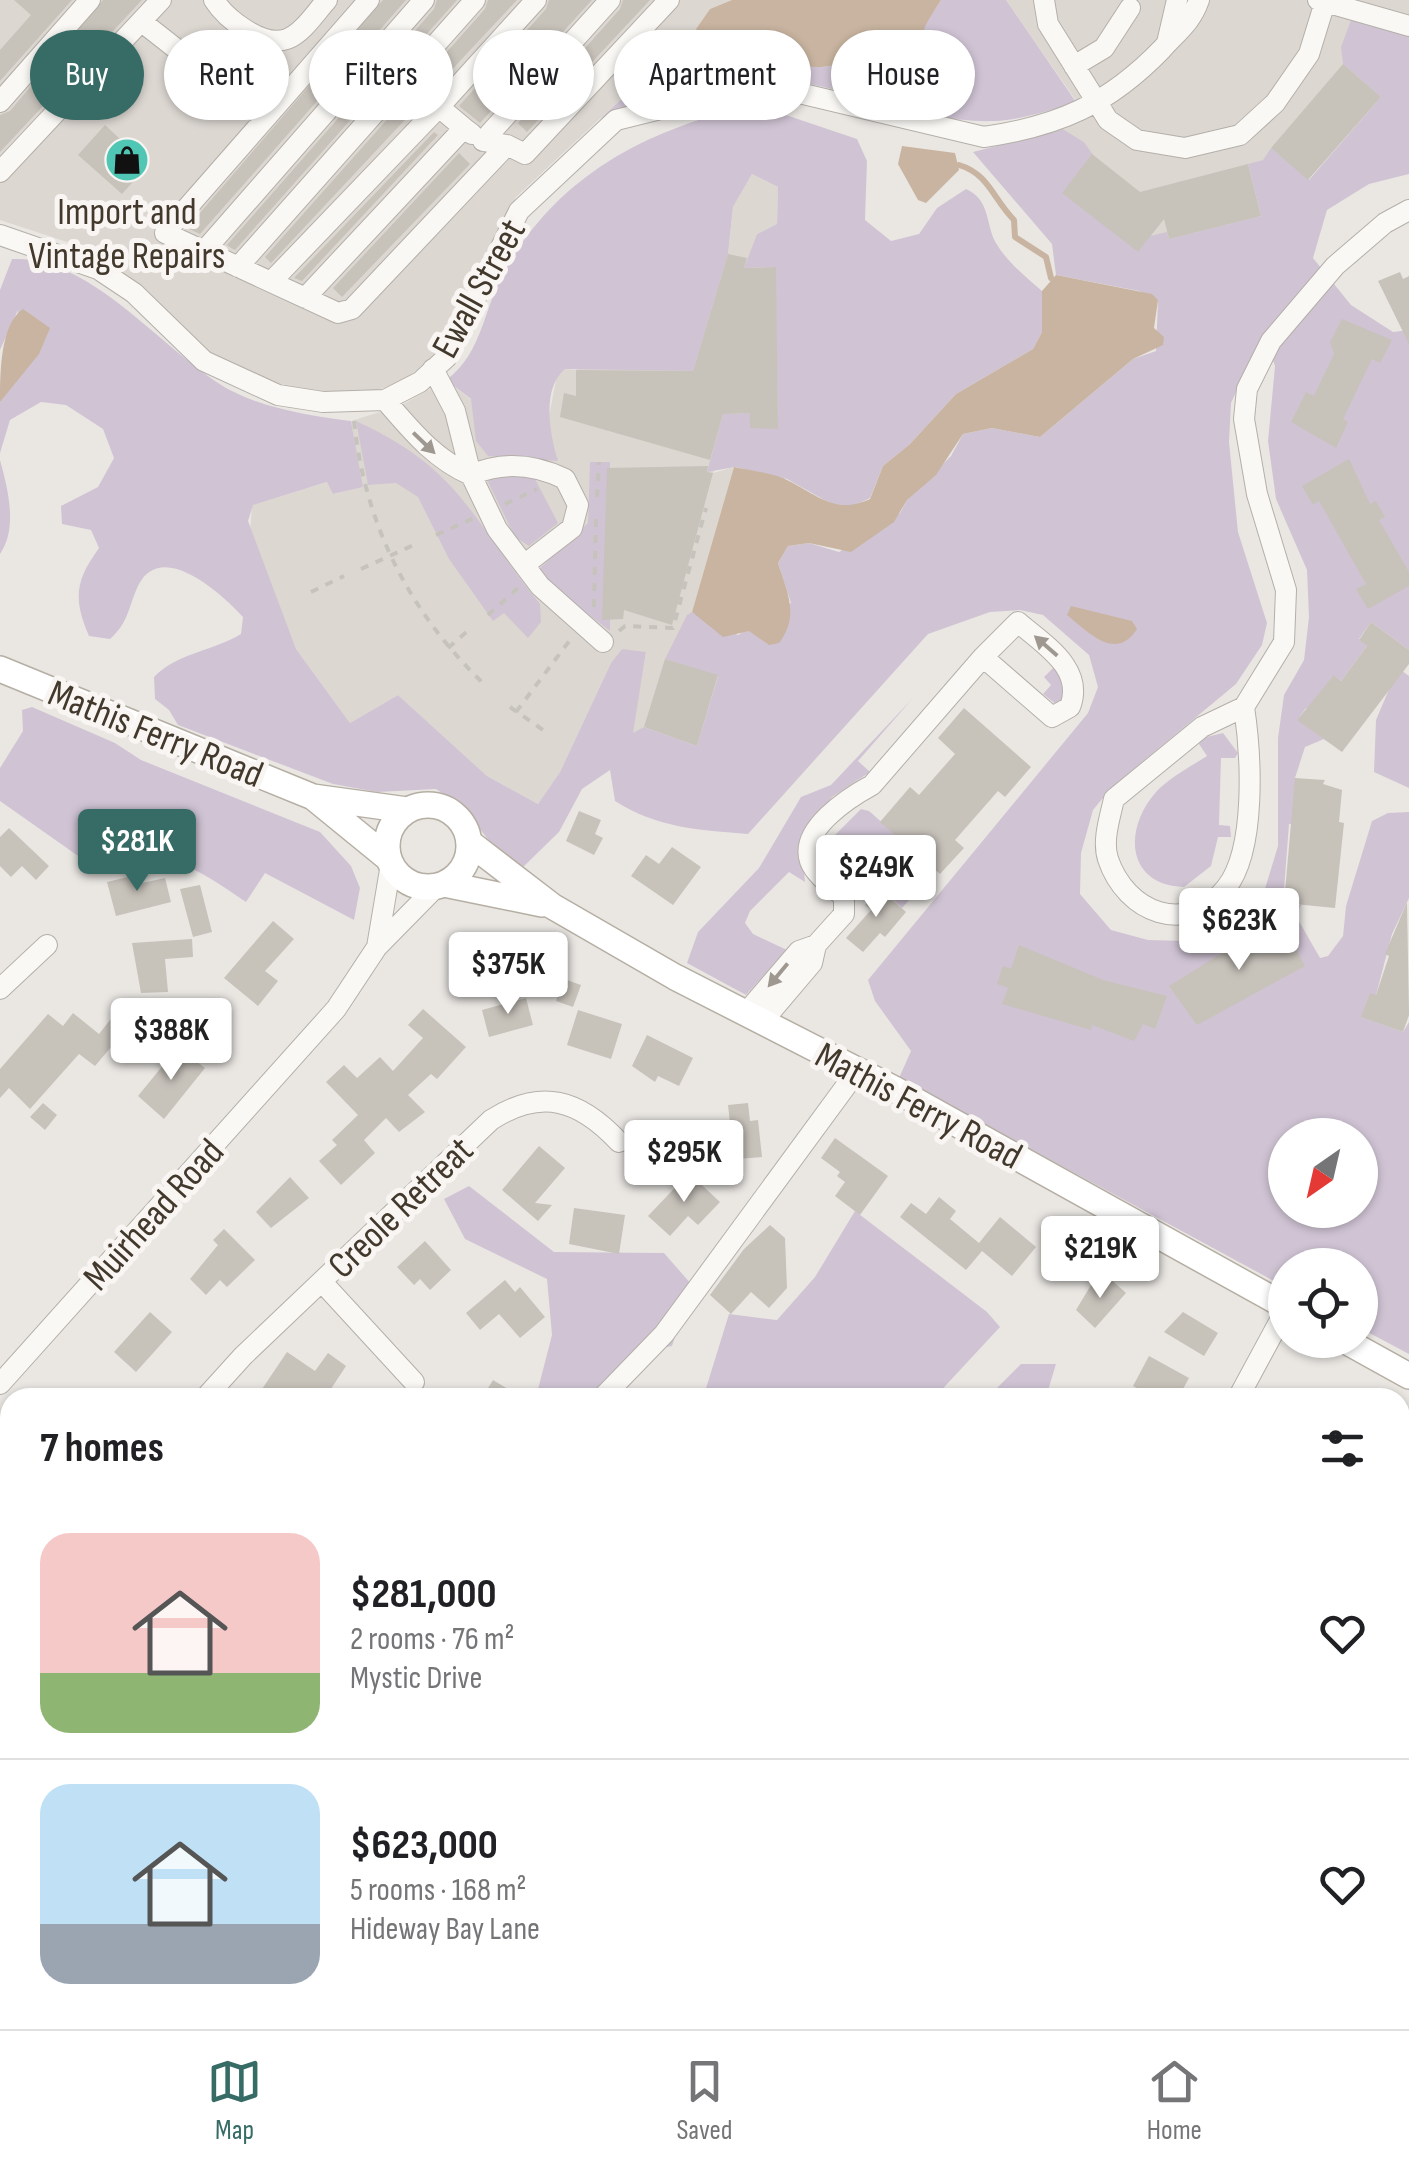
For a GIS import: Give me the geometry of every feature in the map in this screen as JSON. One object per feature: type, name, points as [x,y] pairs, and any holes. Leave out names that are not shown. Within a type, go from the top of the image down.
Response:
[{"type":"main road","name":"Mathis Ferry Road","points":[[0,669],[313,797],[407,810]]},
{"type":"main road","name":"Mathis Ferry Road","points":[[313,797],[390,862]]},
{"type":"main road","points":[[427,804],[448,809],[463,824],[470,843],[463,868],[441,885],[416,885],[390,862],[388,837],[407,810],[427,804]]},
{"type":"main road","name":"Mathis Ferry Road","points":[[470,843],[552,906],[754,1018],[858,1070],[1268,1299]]},
{"type":"main road","name":"Mathis Ferry Road","points":[[441,885],[552,906]]},
{"type":"main road","points":[[1376,1358],[1409,1376]]},
{"type":"street","points":[[0,102],[90,0]]},
{"type":"street","points":[[0,172],[161,0]]},
{"type":"street","points":[[214,0],[246,30],[271,42],[289,38],[327,0]]},
{"type":"street","points":[[289,88],[369,0]]},
{"type":"street","points":[[204,251],[424,0]]},
{"type":"street","points":[[238,266],[475,0]]},
{"type":"street","points":[[453,92],[536,0]]},
{"type":"street","points":[[483,141],[610,0]]},
{"type":"street","points":[[453,119],[483,141],[507,145],[524,154],[669,0]]},
{"type":"street","points":[[1044,0],[1048,24],[1098,105],[1120,132],[1160,147],[1184,148],[1240,135],[1275,103],[1309,54],[1322,1],[1409,26]]},
{"type":"street","points":[[1167,43],[1177,0]]},
{"type":"street","name":"Ewall Street","points":[[385,400],[433,370],[464,328],[519,211],[616,120],[749,87],[778,88],[984,137],[1012,133],[1098,105],[1131,81],[1184,28],[1199,0]]},
{"type":"street","points":[[1074,66],[1104,48],[1130,8]]},
{"type":"street","points":[[142,22],[164,39]]},
{"type":"street","points":[[260,120],[165,232],[338,313],[352,309],[507,145]]},
{"type":"street","points":[[271,282],[427,120]]},
{"type":"street","points":[[305,298],[464,128]]},
{"type":"street","points":[[1244,707],[1252,762],[1234,873],[1213,900],[1178,916],[1158,914],[1138,905],[1119,882],[1106,856],[1114,798],[1202,727],[1244,707],[1284,642],[1288,618],[1286,590],[1256,494],[1244,419],[1247,388],[1271,341],[1336,266],[1385,223],[1409,210]]},
{"type":"street","points":[[0,235],[98,269],[134,294],[204,361],[278,395],[352,402],[385,400],[423,444],[451,466],[471,475],[492,466],[526,466],[565,479],[578,505],[572,528],[524,574]]},
{"type":"street","points":[[433,370],[455,411],[471,475],[524,574],[603,642]]},
{"type":"street","points":[[754,1018],[798,951],[816,945],[844,914],[844,896],[812,867],[808,857],[816,833],[848,796],[872,785],[982,657],[1018,622],[1068,665],[1074,698],[1070,708],[1056,716],[1048,714],[982,657]]},
{"type":"street","name":"Muirhead Road","points":[[377,947],[390,862]]},
{"type":"street","name":"Muirhead Road","points":[[0,1384],[336,1009],[377,947],[441,885]]},
{"type":"street","points":[[0,989],[47,946]]},
{"type":"street","points":[[612,1388],[664,1334],[858,1070]]},
{"type":"street","name":"Creole Retreat","points":[[215,1388],[490,1120],[516,1103],[544,1102],[581,1109],[619,1142]]},
{"type":"street","points":[[322,1282],[414,1382]]},
{"type":"street","points":[[1243,1388],[1268,1341]]},
{"type":"path","points":[[352,402],[365,486],[390,556],[412,599],[448,648],[486,687]]},
{"type":"path","points":[[588,615],[594,607],[598,462]]},
{"type":"path","points":[[498,507],[565,479]]},
{"type":"path","points":[[603,642],[625,626],[674,628],[706,508]]},
{"type":"path","points":[[436,536],[478,516]]},
{"type":"path","points":[[360,569],[418,544]]},
{"type":"path","points":[[488,614],[524,574]]},
{"type":"path","points":[[312,592],[344,576]]},
{"type":"path","points":[[448,648],[470,629]]},
{"type":"path","points":[[516,712],[576,632]]},
{"type":"path","points":[[510,707],[546,732]]},
{"type":"shaded area","points":[[0,0],[732,0],[710,9],[695,30],[614,30],[614,106],[516,197],[466,306],[440,350],[407,378],[371,393],[296,394],[209,353],[126,277],[73,244],[0,220]]},
{"type":"shaded area","points":[[732,0],[941,0],[924,30],[831,30],[831,65],[820,67],[811,66],[811,30],[697,30],[710,9]]},
{"type":"shaded area","points":[[941,0],[1006,0],[1076,102],[1015,119],[995,121],[966,120],[975,120],[975,30],[921,30]]},
{"type":"shaded area","points":[[1006,0],[1409,0],[1409,32],[1381,97],[1308,180],[1263,160],[1248,165],[1261,216],[1138,252],[1062,193],[1084,142],[1063,129],[1088,118]]},
{"type":"shaded area","points":[[1353,15],[1409,32],[1409,174],[1369,184],[1327,210],[1313,258],[1351,305],[1393,332],[1409,330],[1409,650],[1371,622],[1359,639],[1367,646],[1341,681],[1335,676],[1315,714],[1306,708],[1298,719],[1324,739],[1305,747],[1295,778],[1297,824],[1289,824],[1283,903],[1301,905],[1296,916],[1320,958],[1328,956],[1343,936],[1346,906],[1372,821],[1388,813],[1409,812],[1409,898],[1392,934],[1376,995],[1362,1017],[1403,1032],[1409,1022],[1409,1354],[1378,1338],[1378,1248],[1268,1248],[1268,1278],[899,1078],[911,1051],[875,1001],[868,980],[1088,713],[1098,687],[1089,655],[1043,615],[1020,610],[990,612],[928,634],[748,834],[679,826],[631,810],[615,801],[610,770],[582,789],[559,832],[519,871],[499,854],[464,808],[436,789],[377,792],[333,784],[178,725],[169,710],[155,699],[154,677],[184,657],[241,634],[243,617],[208,585],[177,569],[163,567],[150,572],[139,584],[125,619],[110,639],[89,636],[80,611],[79,590],[85,570],[99,548],[91,530],[62,524],[61,506],[98,487],[114,458],[103,429],[66,405],[41,402],[10,420],[0,453],[0,402],[11,385],[18,310],[0,350],[0,290],[12,259],[42,262],[100,290],[232,391],[275,407],[351,421],[363,487],[333,494],[327,482],[253,505],[248,521],[296,649],[350,723],[398,695],[487,776],[538,804],[560,772],[611,663],[622,649],[646,652],[633,733],[644,727],[697,746],[718,676],[665,659],[687,615],[692,612],[738,635],[791,603],[778,563],[788,546],[809,543],[839,552],[900,513],[907,500],[951,456],[963,434],[992,428],[1040,437],[1133,359],[1156,351],[1158,300],[1139,291],[1056,275],[1052,244],[973,152],[1063,129],[1084,142],[1150,236],[1167,232],[1169,239],[1261,216],[1248,164],[1263,160],[1271,148],[1309,180],[1381,97],[1343,64],[1341,47]],"holes":[[[1270,352],[1275,366],[1268,441],[1276,499],[1307,570],[1309,617],[1304,660],[1284,695],[1278,738],[1278,846],[1264,892],[1213,937],[1148,940],[1111,930],[1080,894],[1081,853],[1093,810],[1112,787],[1236,684],[1262,645],[1267,623],[1238,532],[1229,442],[1231,403],[1244,375]]]},
{"type":"shaded area","points":[[811,64],[831,65],[831,89],[811,85]]},
{"type":"shaded area","points":[[801,120],[857,139],[867,161],[865,220],[891,241],[919,234],[937,208],[966,189],[984,206],[1000,250],[1042,291],[1042,332],[1033,349],[956,394],[910,444],[883,466],[870,498],[854,506],[835,506],[787,479],[735,467],[707,472],[723,414],[750,413],[750,428],[778,428],[775,267],[744,268],[757,234],[777,224],[778,187],[752,174],[733,207],[728,254],[693,371],[565,369],[557,378],[550,400],[550,426],[558,461],[488,456],[476,441],[471,399],[446,380],[459,369],[476,342],[507,266],[551,209],[603,165],[695,121]]},
{"type":"shaded area","points":[[902,146],[955,153],[959,170],[926,203],[918,200],[898,164]]},
{"type":"shaded area","points":[[752,174],[778,187],[777,224],[757,234],[745,267],[776,267],[778,429],[750,428],[750,414],[713,473],[734,467],[692,612],[687,616],[718,675],[697,746],[645,727],[632,734],[646,653],[622,650],[611,663],[560,772],[538,804],[487,776],[398,695],[350,723],[296,649],[250,534],[252,505],[328,482],[334,494],[362,487],[351,421],[402,405],[446,380],[475,403],[548,421],[557,375],[565,369],[576,370],[728,254],[733,207]]},
{"type":"shaded area","points":[[1056,275],[1152,294],[1158,300],[1154,328],[1164,337],[1163,345],[1133,359],[1040,437],[992,428],[963,434],[936,475],[907,500],[894,522],[851,552],[809,543],[788,546],[778,563],[790,613],[779,643],[769,645],[749,631],[723,637],[692,612],[734,467],[783,478],[837,504],[870,499],[883,466],[910,444],[956,394],[1033,349],[1042,332],[1042,291]]},
{"type":"shaded area","points":[[23,309],[50,328],[39,354],[0,402],[6,338],[15,316]]},
{"type":"shaded area","points":[[356,421],[420,458],[462,499],[540,604],[541,622],[528,638],[504,613],[493,621],[449,559],[418,497],[396,483],[368,485]]},
{"type":"shaded area","points":[[0,460],[10,520],[0,554]]},
{"type":"shaded area","points":[[590,462],[610,462],[610,631],[562,594],[539,569],[588,523]]},
{"type":"shaded area","points":[[527,474],[535,479],[558,523],[529,546],[515,537],[488,482],[491,477]]},
{"type":"shaded area","points":[[1071,606],[1132,621],[1137,629],[1120,643],[1102,641],[1067,615]]},
{"type":"shaded area","points":[[1053,668],[1059,671],[1064,697],[1057,705],[1043,694],[1051,685],[1044,677]]},
{"type":"shaded area","points":[[1398,668],[1409,676],[1409,788],[1374,772],[1376,720]]},
{"type":"shaded area","points":[[913,698],[858,761],[870,772],[832,797],[801,837],[805,882],[789,872],[750,911],[745,923],[753,934],[787,950],[746,995],[687,963],[698,932],[759,868],[801,797],[831,785]]},
{"type":"shaded area","points":[[32,707],[115,743],[141,760],[320,832],[351,866],[360,888],[354,920],[265,873],[246,902],[190,867],[158,856],[127,856],[98,870],[0,801],[0,768],[23,731],[22,710]]},
{"type":"shaded area","points":[[1223,733],[1238,753],[1235,758],[1221,758],[1219,825],[1230,826],[1231,837],[1218,837],[1211,866],[1184,887],[1165,884],[1141,866],[1136,853],[1138,822],[1156,792],[1207,756],[1199,744],[1202,738]]},
{"type":"shaded area","points":[[861,809],[869,811],[936,870],[902,908],[829,841]]},
{"type":"shaded area","points":[[469,1186],[554,1252],[664,1253],[692,1285],[672,1346],[634,1353],[627,1388],[538,1388],[552,1335],[547,1279],[465,1239],[444,1199]]},
{"type":"shaded area","points":[[855,1211],[987,1312],[1000,1327],[943,1388],[706,1388],[729,1314],[777,1320],[815,1277]]},
{"type":"shaded area","points":[[1021,1364],[1056,1364],[1049,1388],[997,1388]]},
{"type":"building","points":[[14,0],[72,0],[45,30],[30,30],[30,47],[0,81],[0,50],[31,15]]},
{"type":"building","points":[[103,0],[142,0],[114,30],[78,30]]},
{"type":"building","points":[[383,0],[406,0],[380,30],[357,30]]},
{"type":"building","points":[[437,0],[457,0],[430,30],[416,30]]},
{"type":"building","points":[[488,0],[517,0],[489,30],[473,30],[473,47],[453,68],[453,45],[485,9]]},
{"type":"building","points":[[549,0],[592,0],[565,30],[527,30]]},
{"type":"building","points":[[623,0],[650,0],[622,30],[614,30],[614,39],[594,60],[594,38],[620,9]]},
{"type":"building","points":[[1343,64],[1381,97],[1308,180],[1271,148]]},
{"type":"building","points":[[309,86],[309,110],[200,234],[187,228],[280,120],[289,120],[289,109]]},
{"type":"building","points":[[30,87],[30,120],[0,152],[0,115],[10,111]]},
{"type":"building","points":[[473,90],[473,117],[459,106]]},
{"type":"building","points":[[337,120],[350,120],[235,250],[227,245]]},
{"type":"building","points":[[387,120],[405,120],[271,263],[265,257]]},
{"type":"building","points":[[521,120],[538,120],[527,132],[518,123]]},
{"type":"building","points":[[105,125],[148,165],[122,194],[78,155]]},
{"type":"building","points":[[434,132],[438,135],[302,281],[294,278]]},
{"type":"building","points":[[459,153],[470,164],[342,297],[333,288]]},
{"type":"building","points":[[1092,154],[1140,192],[1248,164],[1261,216],[1169,239],[1164,219],[1138,252],[1062,193]]},
{"type":"building","points":[[728,254],[747,258],[744,268],[776,267],[778,429],[750,428],[750,413],[723,414],[710,460],[560,417],[564,393],[576,396],[576,370],[693,371]]},
{"type":"building","points":[[1400,272],[1403,279],[1409,276],[1409,344],[1378,281]]},
{"type":"building","points":[[1342,319],[1392,340],[1380,363],[1372,359],[1343,419],[1348,422],[1336,448],[1291,422],[1306,392],[1314,396],[1334,354],[1330,342]]},
{"type":"building","points":[[1349,459],[1370,504],[1376,501],[1385,517],[1379,520],[1409,572],[1409,586],[1368,609],[1356,589],[1366,584],[1319,501],[1313,505],[1302,486]]},
{"type":"building","points":[[708,466],[707,472],[713,473],[672,625],[624,610],[623,619],[602,620],[607,468]]},
{"type":"building","points":[[1371,622],[1409,650],[1409,664],[1342,752],[1297,720],[1334,675],[1341,681],[1367,646],[1359,640]]},
{"type":"building","points":[[665,659],[718,675],[697,746],[644,727]]},
{"type":"building","points":[[964,708],[1031,767],[1005,797],[998,791],[955,840],[964,848],[940,874],[880,822],[910,787],[919,795],[955,754],[938,738]]},
{"type":"building","points":[[1295,778],[1325,780],[1323,784],[1342,790],[1339,822],[1344,823],[1335,908],[1284,903]]},
{"type":"building","points":[[579,811],[601,820],[595,834],[603,838],[594,855],[566,841]]},
{"type":"building","points":[[9,828],[49,866],[36,880],[22,866],[11,877],[0,866],[0,837]]},
{"type":"building","points":[[672,847],[701,867],[673,905],[631,876],[646,855],[659,864]]},
{"type":"building","points":[[140,874],[142,883],[165,878],[171,902],[116,916],[107,882]]},
{"type":"building","points":[[200,885],[212,932],[193,937],[180,889]]},
{"type":"building","points":[[879,888],[906,912],[885,937],[880,933],[863,952],[846,938],[871,910],[865,905]]},
{"type":"building","points":[[1407,902],[1409,1015],[1403,1032],[1361,1017],[1370,993],[1376,995],[1389,956],[1385,954]]},
{"type":"building","points":[[1280,917],[1305,966],[1197,1025],[1169,986]]},
{"type":"building","points":[[273,921],[294,939],[265,971],[278,981],[258,1006],[224,978]]},
{"type":"building","points":[[192,939],[193,957],[165,959],[168,992],[141,993],[132,943]]},
{"type":"building","points":[[1019,945],[1103,980],[1167,996],[1155,1029],[1143,1024],[1134,1041],[1092,1025],[1091,1030],[1002,1004],[1008,988],[997,984],[1003,966],[1011,969]]},
{"type":"building","points":[[564,979],[581,985],[573,1007],[556,1001]]},
{"type":"building","points":[[526,998],[533,1025],[489,1037],[482,1010]]},
{"type":"building","points":[[423,1009],[466,1047],[437,1079],[431,1074],[408,1095],[425,1112],[399,1132],[386,1118],[364,1140],[375,1153],[341,1185],[319,1161],[337,1145],[332,1140],[358,1115],[326,1082],[344,1065],[357,1078],[380,1057],[393,1071],[423,1038],[408,1025]]},
{"type":"building","points":[[118,1010],[133,1021],[95,1066],[79,1054],[30,1109],[9,1088],[0,1098],[0,1069],[48,1014],[63,1026],[73,1013],[99,1034]]},
{"type":"building","points":[[578,1010],[622,1024],[611,1059],[567,1045]]},
{"type":"building","points":[[647,1035],[693,1058],[679,1086],[658,1076],[655,1082],[632,1066]]},
{"type":"building","points":[[178,1047],[205,1068],[164,1119],[138,1096]]},
{"type":"building","points":[[43,1103],[57,1115],[45,1130],[30,1117]]},
{"type":"building","points":[[748,1103],[750,1121],[758,1120],[762,1157],[726,1160],[722,1124],[730,1123],[728,1105]]},
{"type":"building","points":[[835,1138],[888,1176],[860,1215],[835,1196],[845,1182],[837,1176],[840,1172],[821,1158]]},
{"type":"building","points":[[539,1146],[565,1168],[535,1203],[552,1205],[538,1221],[502,1190]]},
{"type":"building","points":[[689,1173],[720,1202],[698,1225],[688,1216],[670,1236],[648,1216]]},
{"type":"building","points":[[290,1177],[309,1198],[271,1228],[256,1212]]},
{"type":"building","points":[[939,1197],[956,1211],[950,1219],[979,1243],[1000,1217],[1036,1247],[1012,1276],[982,1251],[966,1270],[900,1217],[911,1203],[926,1214]]},
{"type":"building","points":[[574,1208],[625,1215],[619,1254],[569,1244]]},
{"type":"building","points":[[770,1225],[785,1238],[787,1288],[769,1308],[751,1292],[731,1314],[710,1295],[744,1249]]},
{"type":"building","points":[[224,1229],[255,1260],[227,1287],[220,1280],[206,1295],[190,1279],[218,1245],[213,1240]]},
{"type":"building","points":[[425,1241],[451,1270],[430,1290],[420,1279],[414,1285],[397,1267]]},
{"type":"building","points":[[1106,1275],[1126,1293],[1095,1328],[1076,1310],[1094,1280],[1099,1284]]},
{"type":"building","points":[[505,1280],[515,1292],[520,1287],[545,1317],[520,1338],[499,1314],[480,1330],[466,1313]]},
{"type":"building","points":[[150,1312],[172,1332],[136,1372],[114,1352]]},
{"type":"building","points":[[1183,1312],[1218,1333],[1204,1356],[1164,1332]]},
{"type":"building","points":[[287,1352],[315,1371],[328,1353],[346,1366],[332,1388],[263,1388]]},
{"type":"building","points":[[1149,1356],[1189,1378],[1184,1388],[1133,1386]]},
{"type":"building","points":[[493,1380],[506,1388],[488,1388]]},
{"type":"waterway","points":[[959,165],[984,181],[1014,220],[1015,237],[1046,257],[1051,278]]},
{"type":"place","name":"Import and Vintage Repairs","points":[[127,160]]}]
